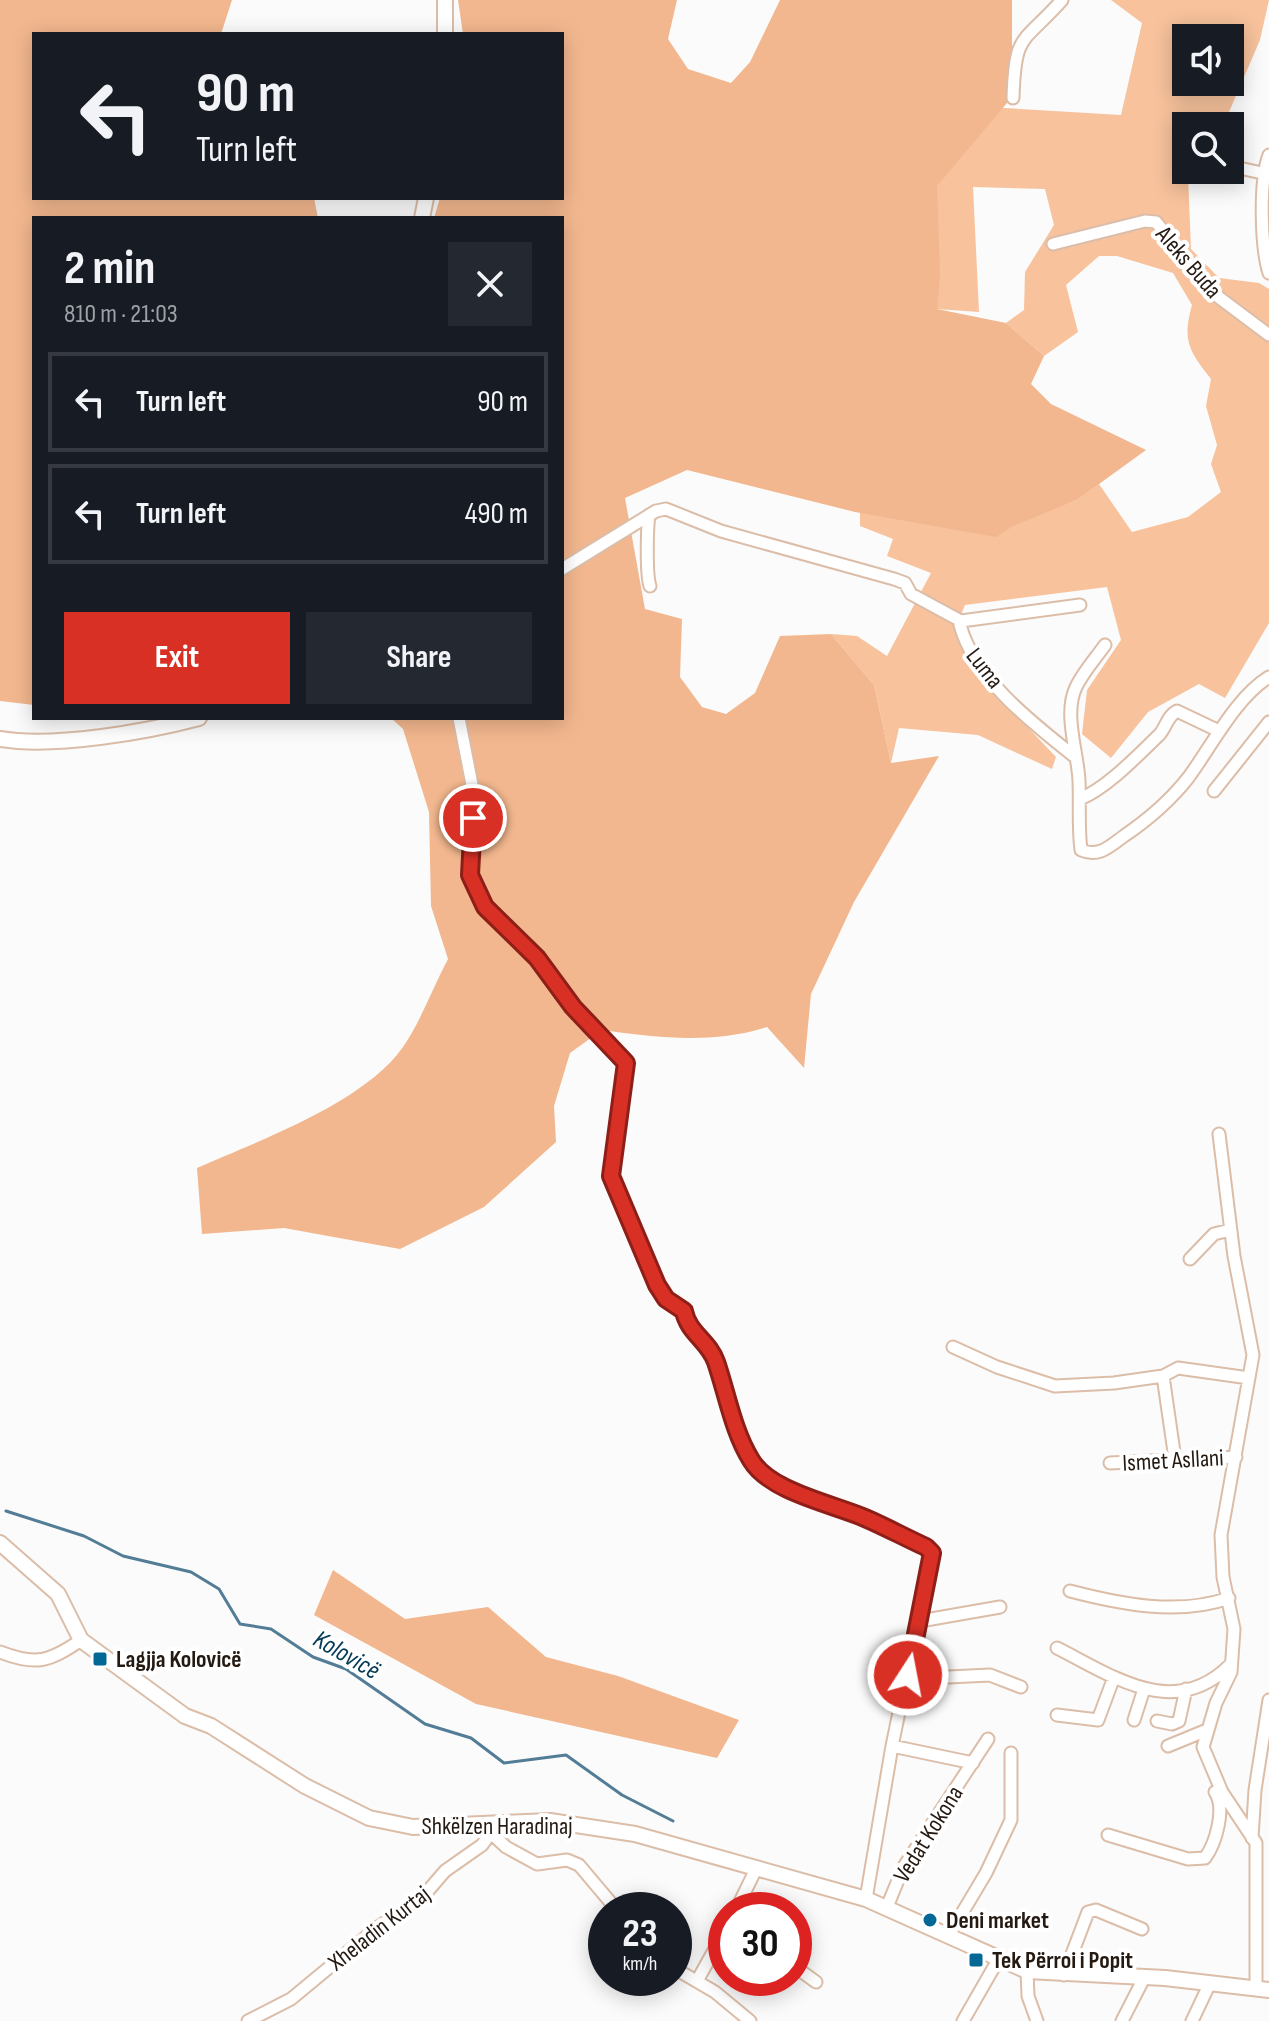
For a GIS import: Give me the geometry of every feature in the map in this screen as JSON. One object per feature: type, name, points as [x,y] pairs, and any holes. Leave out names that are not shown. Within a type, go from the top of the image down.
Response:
[{"type":"street","points":[[445,0],[445,32]]},
{"type":"street","points":[[1013,98],[1015,55],[1019,45],[1062,0]]},
{"type":"street","points":[[1269,155],[1262,173],[1260,198],[1269,273]]},
{"type":"street","points":[[1244,169],[1262,173]]},
{"type":"street","name":"Aleks Buda","points":[[1053,244],[1145,221],[1156,222],[1213,293],[1269,335]]},
{"type":"street","points":[[564,568],[649,515],[666,509],[721,531],[905,583],[911,594],[961,621]]},
{"type":"street","points":[[649,515],[646,535],[650,544],[647,578],[650,586]]},
{"type":"street","name":"Luma","points":[[1074,756],[992,681],[965,641],[961,621],[1080,605]]},
{"type":"street","points":[[1105,645],[1074,689],[1074,756],[1080,799],[1081,850],[1101,853],[1158,812],[1188,777],[1219,731],[1269,677]]},
{"type":"street","points":[[1080,799],[1111,780],[1161,734],[1171,713],[1177,711],[1219,731]]},
{"type":"street","points":[[0,739],[40,741],[84,737],[191,720]]},
{"type":"street","points":[[459,720],[474,795],[470,875],[476,890],[506,931],[537,958],[573,1007],[626,1063],[611,1176],[657,1285],[666,1299],[684,1311],[691,1330],[708,1345],[751,1462],[795,1493],[865,1518],[930,1549],[931,1561],[892,1746],[866,1899]]},
{"type":"street","points":[[1214,791],[1269,722]]},
{"type":"street","name":"Ismet Asllani","points":[[1219,1134],[1230,1230],[1252,1338],[1249,1378],[1221,1535],[1221,1565],[1230,1602],[1231,1665],[1203,1747],[1211,1770],[1256,1843],[1262,1989]]},
{"type":"street","points":[[1190,1259],[1214,1234],[1230,1230]]},
{"type":"street","points":[[953,1347],[997,1367],[1055,1386],[1114,1383],[1163,1376],[1178,1368],[1249,1378]]},
{"type":"street","points":[[1163,1376],[1175,1459]]},
{"type":"street","name":"Ismet Asllani","points":[[1110,1463],[1236,1457]]},
{"type":"street","points":[[0,1543],[58,1594],[81,1640],[50,1659],[26,1662],[0,1652]]},
{"type":"street","points":[[1070,1591],[1171,1608],[1230,1602]]},
{"type":"street","points":[[1138,1612],[1180,1613],[1230,1602]]},
{"type":"street","points":[[920,1621],[1000,1607]]},
{"type":"street","name":"Shkëlzen Haradinaj","points":[[81,1640],[185,1716],[211,1726],[305,1786],[369,1818],[413,1827],[495,1828],[580,1824],[635,1834],[866,1899],[1027,1971],[1262,1989]]},
{"type":"street","points":[[1057,1648],[1144,1689],[1175,1692],[1186,1689],[1219,1676],[1231,1665]]},
{"type":"street","points":[[907,1679],[990,1675],[1021,1687]]},
{"type":"street","points":[[1057,1715],[1098,1720],[1114,1677]]},
{"type":"street","points":[[1134,1720],[1144,1689]]},
{"type":"street","points":[[1157,1721],[1172,1724],[1179,1721],[1186,1689]]},
{"type":"street","points":[[1252,1838],[1255,1790],[1269,1700]]},
{"type":"street","points":[[1168,1746],[1207,1730]]},
{"type":"street","name":"Vedat Kokona","points":[[887,1907],[903,1868],[988,1739]]},
{"type":"street","name":"Vedat Kokona","points":[[892,1746],[973,1763]]},
{"type":"street","points":[[949,1935],[986,1873],[1011,1820],[1011,1753]]},
{"type":"street","name":"Ismet Asllani","points":[[1108,1835],[1188,1859],[1205,1858],[1219,1808],[1219,1798],[1209,1781],[1211,1770]]},
{"type":"street","points":[[495,1828],[514,1852],[537,1864],[567,1860],[579,1865],[603,1892]]},
{"type":"street","name":"Xheladin Kurtaj","points":[[248,2021],[291,1999],[378,1927],[420,1900],[445,1871],[482,1845],[495,1828]]},
{"type":"street","points":[[745,1892],[757,1867]]},
{"type":"street","points":[[1064,1975],[1088,1912],[1096,1910],[1142,1929]]},
{"type":"street","points":[[963,2021],[998,1960]]},
{"type":"street","points":[[697,1981],[708,1965]]},
{"type":"street","points":[[1027,1971],[1028,1996],[1037,2021]]},
{"type":"street","points":[[692,1978],[750,2021]]},
{"type":"street","points":[[1122,2021],[1144,1978]]},
{"type":"street","points":[[812,1979],[816,1982]]},
{"type":"street","points":[[1192,2021],[1210,1983]]},
{"type":"shaded area","points":[[0,0],[232,0],[222,32],[32,32],[32,200],[314,200],[318,216],[32,216],[32,705],[0,701]]},
{"type":"shaded area","points":[[458,0],[677,0],[668,39],[688,69],[731,83],[750,62],[780,0],[1012,0],[1012,97],[937,186],[940,275],[937,309],[1006,323],[1044,356],[1031,384],[1051,404],[1146,450],[1077,500],[1013,526],[996,537],[855,512],[687,470],[625,498],[645,609],[682,619],[680,677],[702,707],[726,714],[755,693],[780,636],[831,634],[874,685],[891,763],[939,756],[854,902],[811,994],[804,1068],[767,1027],[706,1038],[602,1030],[570,1053],[554,1106],[556,1142],[484,1207],[400,1249],[284,1228],[202,1234],[197,1168],[279,1133],[363,1086],[403,1047],[448,959],[431,906],[429,812],[403,729],[393,720],[564,720],[564,216],[435,216],[439,200],[564,200],[564,32],[463,32]]},
{"type":"shaded area","points":[[1111,0],[1269,0],[1260,40],[1244,77],[1244,24],[1172,24],[1172,96],[1236,96],[1229,112],[1172,112],[1172,184],[1188,184],[1191,249],[1219,278],[1259,283],[1269,289],[1269,623],[1225,698],[1199,684],[1148,712],[1111,758],[1082,734],[1087,690],[1121,640],[1107,587],[965,605],[955,629],[974,671],[1056,757],[1052,769],[978,735],[899,728],[891,763],[874,685],[831,634],[857,636],[887,656],[931,573],[887,556],[893,539],[860,526],[860,512],[996,531],[1077,500],[1099,484],[1132,532],[1188,517],[1221,492],[1211,464],[1217,445],[1206,406],[1211,379],[1197,361],[1190,345],[1188,328],[1192,305],[1173,273],[1117,256],[1099,256],[1066,285],[1078,332],[1044,356],[1006,323],[1024,310],[1025,272],[1054,225],[1045,189],[973,187],[979,312],[937,309],[937,186],[971,106],[1121,115],[1142,23]]},
{"type":"shaded area","points":[[333,1570],[405,1619],[488,1607],[546,1657],[618,1676],[739,1720],[717,1758],[476,1704],[314,1615]]},
{"type":"waterway","name":"Kolovicë","points":[[6,1511],[84,1536],[123,1556],[191,1572],[219,1589],[240,1624],[271,1629],[313,1657],[346,1669],[425,1724],[471,1738],[504,1763],[566,1755],[622,1795],[673,1821]]},
{"type":"place","name":"Lagjja Kolovicë","points":[[100,1659]]},
{"type":"place","name":"Deni market","points":[[930,1920]]},
{"type":"place","name":"Tek Përroi i Popit","points":[[976,1960]]},
{"type":"route","points":[[473,818],[470,875],[485,907],[548,970],[573,1007],[626,1063],[611,1176],[657,1285],[666,1299],[684,1311],[686,1323],[708,1345],[715,1358],[730,1411],[751,1462],[795,1493],[865,1518],[930,1549],[930,1570],[908,1675]]}]
